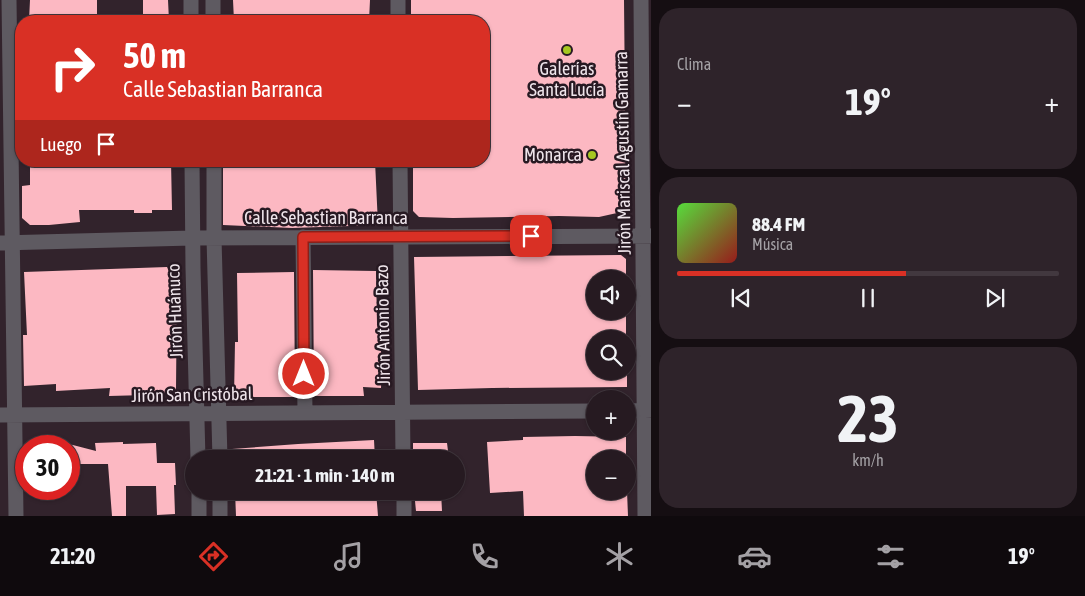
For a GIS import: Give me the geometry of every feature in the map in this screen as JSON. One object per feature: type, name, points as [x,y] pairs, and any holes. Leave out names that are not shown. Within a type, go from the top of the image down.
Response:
[{"type":"street","points":[[9,0],[6,243],[7,415],[16,516]]},
{"type":"street","points":[[191,0],[191,15]]},
{"type":"street","points":[[213,0],[213,15]]},
{"type":"street","points":[[398,0],[398,15]]},
{"type":"street","name":"Jirón Mariscal Agustín Gamarra","points":[[641,0],[647,236],[648,410],[645,516]]},
{"type":"street","name":"Jirón Huánuco","points":[[192,167],[198,450]]},
{"type":"street","points":[[214,167],[220,450]]},
{"type":"street","name":"Jirón Antonio Bazo","points":[[400,167],[404,450]]},
{"type":"street","name":"Calle Sebastian Barranca","points":[[6,243],[192,238],[647,236]]},
{"type":"street","points":[[303,237],[305,413]]},
{"type":"street","name":"Jirón San Cristóbal","points":[[7,415],[586,411]]},
{"type":"street","points":[[198,500],[199,516]]},
{"type":"street","points":[[220,500],[220,516]]},
{"type":"street","points":[[404,500],[404,516]]},
{"type":"building","points":[[30,0],[97,0],[97,15],[29,15]]},
{"type":"building","points":[[143,0],[168,0],[169,15],[143,15]]},
{"type":"building","points":[[233,0],[370,0],[369,15],[234,15]]},
{"type":"building","points":[[411,0],[624,0],[626,207],[617,213],[599,217],[419,217],[413,211],[413,167],[490,167],[490,15],[411,15]]},
{"type":"building","points":[[30,167],[171,167],[172,210],[152,210],[152,213],[134,213],[134,210],[79,210],[80,222],[30,225],[22,218],[22,186],[30,185]]},
{"type":"building","points":[[223,167],[375,167],[378,225],[292,228],[223,225]]},
{"type":"building","points":[[621,255],[626,259],[626,270],[586,270],[586,320],[626,320],[626,330],[586,330],[586,380],[627,380],[627,387],[418,390],[414,257]]},
{"type":"building","points":[[167,267],[177,282],[176,389],[171,393],[109,396],[110,388],[56,391],[56,384],[24,386],[23,335],[27,335],[24,272]]},
{"type":"building","points":[[313,270],[376,271],[377,323],[382,359],[381,388],[363,387],[364,396],[314,396]]},
{"type":"building","points":[[294,272],[295,397],[234,397],[235,342],[238,342],[237,273]]},
{"type":"building","points":[[586,436],[586,440],[626,440],[626,450],[586,450],[586,500],[627,500],[628,516],[524,516],[523,491],[490,493],[487,442],[523,440],[523,437]]},
{"type":"building","points":[[374,440],[375,450],[232,450]]},
{"type":"building","points":[[95,443],[156,443],[157,463],[175,463],[175,514],[157,515],[156,486],[126,486],[126,516],[112,516],[108,464],[80,464],[80,447],[96,451]]},
{"type":"building","points":[[413,443],[447,443],[448,450],[413,450]]},
{"type":"building","points":[[235,500],[377,500],[378,516],[236,516]]},
{"type":"building","points":[[415,500],[441,500],[442,511],[416,511]]},
{"type":"place","name":"Galerías Santa Lucía","points":[[567,50]]},
{"type":"place","name":"Monarca","points":[[592,155]]},
{"type":"route","points":[[304,374],[303,237],[531,236]]}]
